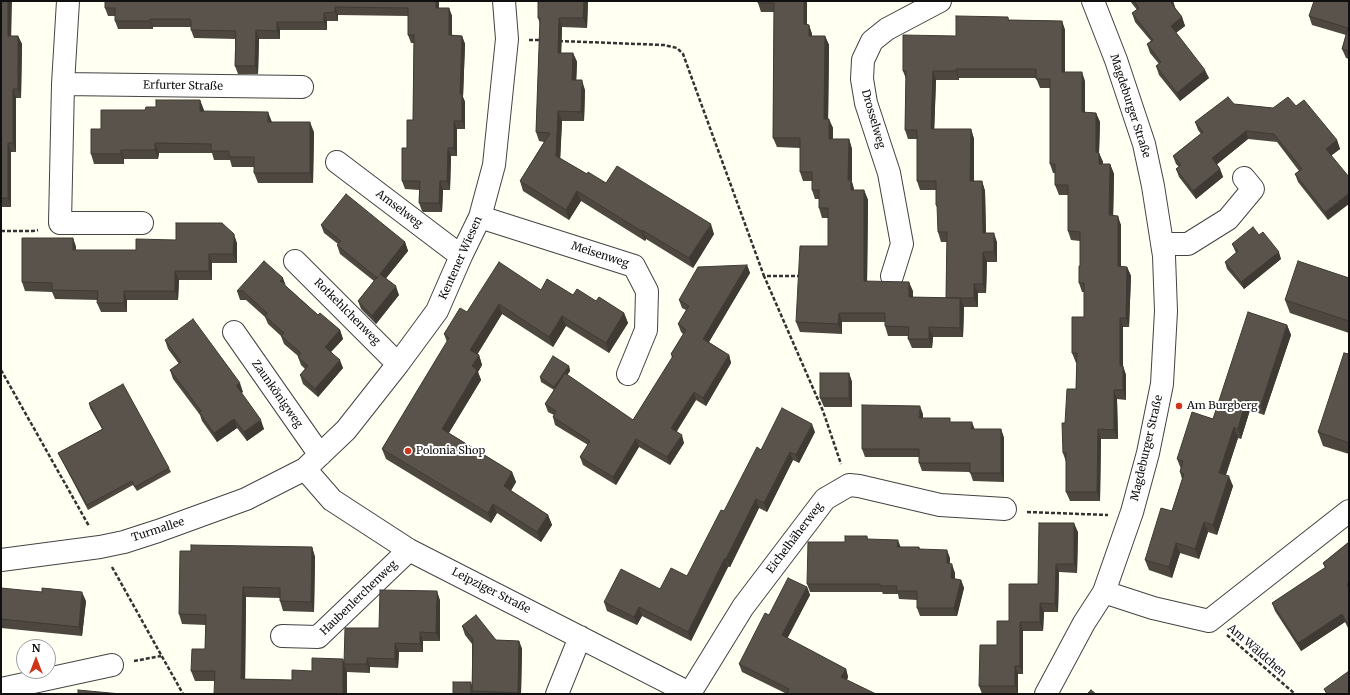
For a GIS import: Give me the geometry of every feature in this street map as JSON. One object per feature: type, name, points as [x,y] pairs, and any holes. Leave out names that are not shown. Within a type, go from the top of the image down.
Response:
[{"type":"street","points":[[68,1],[63,84],[60,223],[142,223]]},
{"type":"street","name":"Kentener Wiesen","points":[[312,462],[346,430],[398,364],[437,311],[480,217],[494,165],[507,39],[504,1]]},
{"type":"street","name":"Drosselweg","points":[[892,276],[902,244],[889,172],[866,103],[862,79],[863,60],[872,41],[887,29],[940,1]]},
{"type":"street","name":"Magdeburger Straße","points":[[1046,694],[1084,623],[1104,592],[1132,512],[1148,454],[1162,384],[1166,312],[1162,244],[1144,144],[1116,60],[1093,1]]},
{"type":"street","name":"Erfurter Straße","points":[[63,84],[302,87]]},
{"type":"street","name":"Amselweg","points":[[337,162],[461,256]]},
{"type":"street","points":[[1162,244],[1188,244],[1228,219],[1249,196],[1253,189],[1244,178]]},
{"type":"street","name":"Meisenweg","points":[[480,217],[634,266],[647,291],[646,330],[628,374]]},
{"type":"street","name":"Rotkehlchenweg","points":[[295,261],[398,364]]},
{"type":"street","name":"Zaunkönigweg","points":[[234,332],[312,462]]},
{"type":"street","name":"Leipziger Straße","points":[[312,462],[332,500],[409,550],[691,694]]},
{"type":"street","name":"Turmallee","points":[[1,560],[100,547],[124,542],[246,499],[312,462]]},
{"type":"street","points":[[849,485],[859,486],[940,506],[1005,508]]},
{"type":"street","name":"Eichelhäherweg","points":[[691,694],[744,607],[820,505],[825,499],[849,485]]},
{"type":"street","points":[[1104,592],[1153,608],[1210,620],[1349,511]]},
{"type":"street","name":"Haubenlerchenweg","points":[[282,636],[318,637],[409,550]]},
{"type":"street","points":[[557,694],[580,637]]},
{"type":"street","points":[[1,689],[112,665]]},
{"type":"path","points":[[507,39],[547,41]]},
{"type":"path","points":[[554,41],[664,45],[677,48],[683,54],[764,276],[823,411],[849,485]]},
{"type":"path","points":[[1,231],[33,231],[60,223]]},
{"type":"path","points":[[764,276],[801,276]]},
{"type":"path","points":[[1005,508],[1022,512],[1101,514],[1132,512]]},
{"type":"path","name":"Am Wäldchen","points":[[1210,620],[1295,694]]},
{"type":"path","points":[[112,665],[161,656]]},
{"type":"building","points":[[1,1],[8,1],[8,36],[18,36],[18,89],[13,89],[13,143],[8,143],[8,198],[1,198]]},
{"type":"building","points":[[105,1],[436,1],[436,8],[449,8],[449,35],[462,36],[460,94],[462,94],[462,121],[454,121],[454,148],[448,148],[447,181],[440,181],[439,203],[419,203],[420,181],[402,181],[402,148],[407,148],[407,120],[413,120],[414,35],[408,35],[408,8],[335,7],[335,12],[324,13],[324,22],[277,22],[277,31],[256,30],[255,66],[235,66],[236,31],[191,30],[190,19],[115,21],[115,8],[105,8]]},
{"type":"building","points":[[538,1],[584,1],[583,18],[559,18],[558,53],[573,53],[572,80],[582,80],[581,112],[558,111],[556,156],[606,183],[617,166],[711,224],[689,258],[642,230],[641,231],[577,191],[566,210],[520,181],[550,133],[536,132],[540,18],[538,18]]},
{"type":"building","points":[[758,1],[804,1],[804,24],[809,25],[809,36],[825,36],[824,119],[829,119],[829,139],[849,139],[848,180],[851,180],[851,190],[864,190],[864,281],[909,282],[909,297],[960,298],[960,328],[929,327],[929,339],[908,339],[909,327],[885,326],[885,313],[839,313],[838,324],[796,322],[800,246],[828,246],[828,208],[819,208],[819,190],[812,190],[812,172],[800,172],[800,138],[773,138],[774,3],[758,3]]},
{"type":"building","points":[[1134,1],[1173,1],[1171,3],[1182,17],[1171,26],[1205,70],[1177,93],[1156,66],[1161,62],[1147,44],[1153,40],[1132,13],[1139,8]]},
{"type":"building","points":[[1314,1],[1349,1],[1349,51],[1342,49],[1348,28],[1309,16]]},
{"type":"building","points":[[956,16],[1008,17],[1008,20],[1062,21],[1062,72],[1082,72],[1082,112],[1096,113],[1096,152],[1099,153],[1099,164],[1110,164],[1109,215],[1118,216],[1118,266],[1127,267],[1126,318],[1120,318],[1120,366],[1123,366],[1123,390],[1114,390],[1114,430],[1098,429],[1097,492],[1066,492],[1066,453],[1063,453],[1062,423],[1065,423],[1067,389],[1076,389],[1077,353],[1072,353],[1072,317],[1084,317],[1084,283],[1079,283],[1080,232],[1068,231],[1068,185],[1055,185],[1055,164],[1050,164],[1050,79],[1036,79],[1036,69],[956,69],[956,71],[933,71],[931,129],[971,129],[970,181],[982,181],[983,233],[994,233],[994,252],[983,252],[983,284],[974,284],[974,298],[946,298],[947,232],[938,232],[936,181],[917,181],[917,130],[905,130],[906,71],[903,71],[903,35],[956,36]]},
{"type":"building","points":[[1228,97],[1234,104],[1273,108],[1288,97],[1296,106],[1304,100],[1337,140],[1326,149],[1349,177],[1349,193],[1325,212],[1295,174],[1302,169],[1274,134],[1246,131],[1212,158],[1220,169],[1193,191],[1176,169],[1181,165],[1173,156],[1203,132],[1195,122]]},
{"type":"building","points":[[156,100],[200,100],[200,111],[268,112],[268,122],[310,122],[310,173],[254,173],[254,157],[229,157],[229,151],[211,151],[211,144],[155,143],[155,150],[121,150],[121,154],[91,154],[91,129],[101,129],[101,110],[145,110],[146,107],[156,107]]},
{"type":"building","points":[[346,194],[405,242],[380,274],[396,286],[372,316],[358,301],[377,278],[337,245],[341,241],[321,225]]},
{"type":"building","points":[[176,223],[222,223],[234,234],[233,254],[209,254],[209,271],[175,271],[175,291],[124,291],[124,303],[97,303],[98,291],[52,290],[52,283],[22,282],[22,238],[73,238],[73,250],[136,250],[136,239],[176,240]]},
{"type":"building","points":[[1253,227],[1259,235],[1263,232],[1279,252],[1241,282],[1225,262],[1238,251],[1232,244]]},
{"type":"building","points":[[264,261],[283,278],[280,281],[318,315],[320,313],[340,330],[325,347],[340,360],[315,389],[300,375],[308,366],[298,357],[301,353],[281,336],[284,333],[265,316],[267,313],[243,291],[237,291]]},
{"type":"building","points":[[1298,261],[1349,278],[1349,321],[1285,300]]},
{"type":"building","points":[[499,262],[541,290],[547,279],[573,295],[577,289],[596,301],[599,297],[624,313],[606,343],[562,316],[549,337],[499,304],[470,350],[479,355],[472,366],[477,370],[442,429],[512,472],[504,486],[548,515],[537,532],[493,504],[488,513],[382,449],[449,338],[444,334],[460,308],[467,312]]},
{"type":"building","points":[[747,265],[703,339],[729,355],[703,398],[694,392],[671,428],[682,435],[667,457],[636,439],[613,477],[580,457],[590,441],[553,417],[556,411],[545,404],[565,373],[633,420],[673,356],[671,354],[686,330],[678,324],[689,306],[679,300],[698,267]]},
{"type":"building","points":[[1248,312],[1287,325],[1261,405],[1246,400],[1238,429],[1234,427],[1219,473],[1229,476],[1213,525],[1204,522],[1195,549],[1176,543],[1169,567],[1145,560],[1161,508],[1172,511],[1184,474],[1180,472],[1183,461],[1177,459],[1192,412],[1213,419]]},
{"type":"building","points":[[193,319],[240,383],[236,385],[261,420],[244,432],[234,419],[214,433],[199,412],[201,411],[170,370],[181,362],[165,340]]},
{"type":"building","points":[[1344,353],[1349,354],[1349,443],[1318,432]]},
{"type":"building","points":[[553,356],[569,366],[554,387],[540,377]]},
{"type":"building","points":[[820,373],[849,373],[849,398],[820,398]]},
{"type":"building","points":[[123,384],[169,468],[135,487],[132,481],[87,505],[58,453],[103,429],[89,403]]},
{"type":"building","points":[[862,405],[920,406],[919,418],[950,418],[950,422],[972,422],[971,429],[1001,429],[1001,473],[970,473],[970,463],[919,463],[919,449],[862,449]]},
{"type":"building","points":[[782,408],[812,424],[796,455],[790,452],[764,503],[756,499],[688,632],[639,607],[634,617],[604,602],[621,569],[660,589],[671,568],[687,576],[721,510],[724,511],[757,447],[761,450]]},
{"type":"building","points":[[1039,523],[1074,523],[1074,564],[1056,564],[1055,604],[1040,603],[1040,622],[1020,622],[1020,666],[1015,666],[1015,686],[979,686],[980,645],[997,645],[997,621],[1009,621],[1009,584],[1038,584]]},
{"type":"building","points":[[845,536],[867,536],[867,539],[898,540],[897,547],[919,547],[919,549],[947,550],[947,563],[952,564],[951,578],[961,580],[954,608],[917,608],[917,591],[896,591],[897,586],[880,586],[880,584],[807,584],[808,542],[845,542]]},
{"type":"building","points":[[1349,542],[1349,583],[1347,584],[1349,588],[1349,622],[1347,623],[1342,614],[1298,643],[1272,603],[1326,567],[1323,563]]},
{"type":"building","points":[[191,545],[312,547],[311,602],[280,601],[280,588],[243,587],[241,679],[292,680],[292,670],[312,671],[312,658],[343,659],[343,694],[214,694],[215,671],[191,671],[192,649],[205,649],[206,615],[179,614],[180,551],[191,551]]},
{"type":"building","points":[[788,578],[807,587],[782,635],[846,669],[841,677],[876,694],[787,694],[789,689],[739,664],[765,613],[769,615]]},
{"type":"building","points":[[1,588],[42,592],[42,588],[82,592],[79,627],[1,619]]},
{"type":"building","points":[[380,590],[437,591],[436,633],[420,632],[420,644],[395,643],[395,659],[367,658],[367,664],[344,664],[345,628],[379,628]]},
{"type":"building","points":[[476,615],[496,640],[519,641],[518,693],[472,691],[473,639],[462,626]]},
{"type":"building","points":[[1349,671],[1349,694],[1327,694],[1324,689]]},
{"type":"building","points":[[453,682],[471,682],[471,694],[453,694]]},
{"type":"building","points":[[78,690],[121,694],[78,694]]},
{"type":"building","points":[[1091,690],[1096,694],[1087,694]]},
{"type":"place","name":"Am Burgberg","points":[[1179,406]]},
{"type":"place","name":"Polonia Shop","points":[[408,451]]}]
